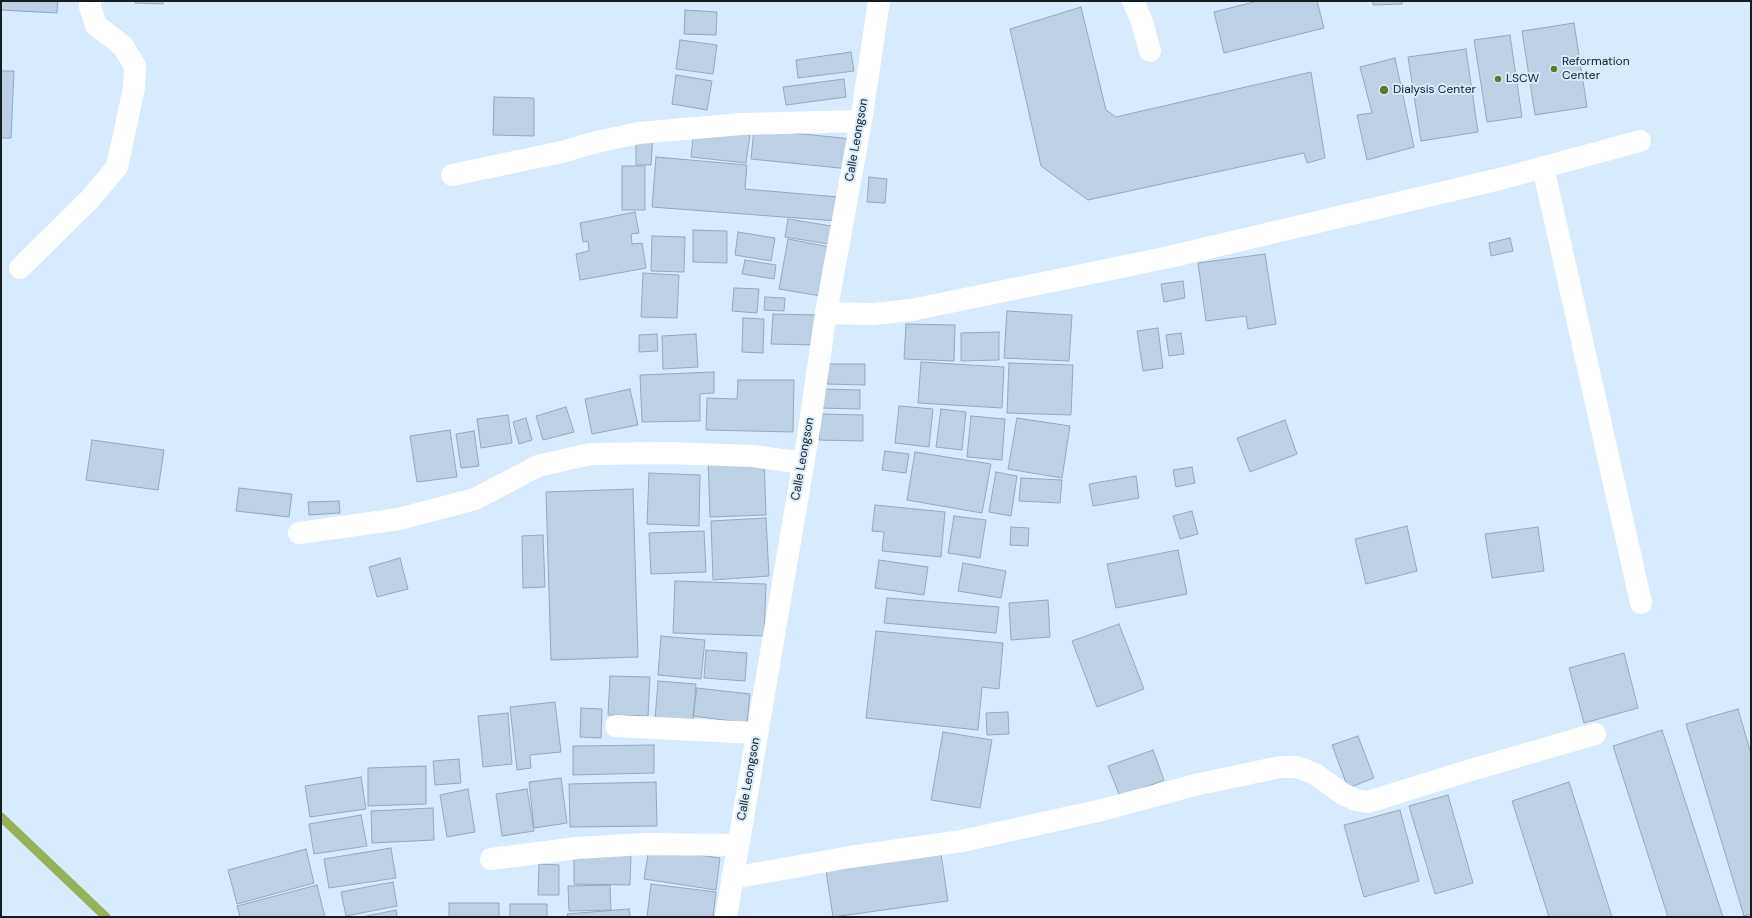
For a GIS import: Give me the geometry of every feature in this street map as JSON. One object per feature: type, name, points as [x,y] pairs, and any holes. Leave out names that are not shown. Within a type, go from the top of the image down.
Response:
[{"type":"street","points":[[20,268],[89,200],[117,167],[134,88],[135,66],[123,46],[96,25],[90,7],[90,1]]},
{"type":"street","name":"Calle Leongson","points":[[726,917],[879,1]]},
{"type":"street","points":[[1133,1],[1142,22],[1150,51]]},
{"type":"street","points":[[452,175],[562,152],[596,142],[639,133],[741,124],[860,121]]},
{"type":"street","points":[[826,313],[872,314],[919,309],[1165,258],[1379,208],[1640,141]]},
{"type":"street","points":[[1543,167],[1641,603]]},
{"type":"street","points":[[299,532],[399,519],[475,499],[538,466],[590,454],[666,453],[752,456],[803,463]]},
{"type":"street","points":[[616,726],[756,733]]},
{"type":"street","points":[[732,878],[850,857],[962,841],[1102,810],[1195,785],[1280,767],[1297,767],[1315,774],[1343,794],[1356,800],[1368,802],[1595,734]]},
{"type":"street","points":[[492,859],[577,848],[636,844],[738,845]]},
{"type":"building","points":[[1,1],[58,1],[57,13],[1,10]]},
{"type":"building","points":[[136,1],[163,1],[163,4],[135,3]]},
{"type":"building","points":[[1258,1],[1317,1],[1324,28],[1224,53],[1214,12]]},
{"type":"building","points":[[1373,1],[1402,1],[1402,4],[1373,5]]},
{"type":"building","points":[[1081,7],[1106,110],[1116,117],[1311,72],[1325,158],[1307,163],[1304,153],[1088,200],[1041,166],[1010,29]]},
{"type":"building","points":[[685,10],[717,12],[716,35],[684,34]]},
{"type":"building","name":"Reformation Center","points":[[1574,23],[1587,107],[1535,115],[1522,31]]},
{"type":"building","name":"LSCW","points":[[1510,35],[1522,117],[1487,122],[1474,40]]},
{"type":"building","points":[[680,40],[717,45],[713,74],[676,69]]},
{"type":"building","points":[[1466,49],[1478,132],[1421,141],[1408,57]]},
{"type":"building","points":[[851,52],[854,71],[798,78],[796,60]]},
{"type":"building","name":"Dialysis Center","points":[[1395,58],[1414,147],[1367,160],[1357,115],[1372,113],[1360,67]]},
{"type":"building","points":[[1,71],[14,71],[11,138],[1,138]]},
{"type":"building","points":[[676,75],[712,81],[707,110],[672,104]]},
{"type":"building","points":[[844,79],[846,97],[786,105],[783,87]]},
{"type":"building","points":[[494,97],[534,98],[534,136],[493,135]]},
{"type":"building","points":[[694,129],[750,135],[746,163],[691,157]]},
{"type":"building","points":[[754,129],[852,139],[849,169],[751,159]]},
{"type":"building","points":[[636,136],[653,136],[651,165],[636,165]]},
{"type":"building","points":[[656,157],[747,165],[745,189],[838,197],[836,221],[652,207]]},
{"type":"building","points":[[622,166],[645,166],[645,210],[622,210]]},
{"type":"building","points":[[869,177],[887,179],[885,203],[867,202]]},
{"type":"building","points":[[635,212],[639,233],[631,234],[632,244],[642,243],[646,268],[580,280],[576,254],[589,251],[588,241],[583,242],[580,223]]},
{"type":"building","points":[[788,219],[838,227],[835,245],[785,237]]},
{"type":"building","points":[[693,230],[727,231],[727,263],[693,262]]},
{"type":"building","points":[[738,232],[775,238],[771,261],[735,255]]},
{"type":"building","points":[[652,236],[685,237],[684,272],[651,271]]},
{"type":"building","points":[[1510,238],[1513,251],[1491,256],[1489,243]]},
{"type":"building","points":[[788,239],[830,247],[821,296],[779,289]]},
{"type":"building","points":[[1265,254],[1276,324],[1248,329],[1246,316],[1206,321],[1198,263]]},
{"type":"building","points":[[745,260],[776,265],[774,279],[742,274]]},
{"type":"building","points":[[643,273],[679,275],[677,318],[641,317]]},
{"type":"building","points":[[1183,281],[1185,298],[1164,302],[1161,284]]},
{"type":"building","points":[[734,288],[759,289],[757,313],[732,311]]},
{"type":"building","points":[[765,297],[785,298],[784,311],[764,310]]},
{"type":"building","points":[[1007,311],[1072,315],[1069,361],[1004,358]]},
{"type":"building","points":[[773,314],[818,315],[817,345],[771,344]]},
{"type":"building","points":[[743,318],[764,319],[763,353],[742,352]]},
{"type":"building","points":[[906,324],[955,325],[954,361],[904,359]]},
{"type":"building","points":[[1158,328],[1163,368],[1143,371],[1137,331]]},
{"type":"building","points":[[999,332],[999,360],[961,361],[961,333]]},
{"type":"building","points":[[1181,333],[1184,354],[1169,356],[1166,335]]},
{"type":"building","points":[[657,334],[658,351],[639,352],[639,335]]},
{"type":"building","points":[[696,334],[698,367],[663,369],[662,336]]},
{"type":"building","points":[[921,362],[1004,367],[1002,408],[918,403]]},
{"type":"building","points":[[1009,363],[1073,365],[1071,415],[1007,413]]},
{"type":"building","points":[[827,364],[865,364],[865,385],[827,384]]},
{"type":"building","points":[[714,372],[714,393],[700,394],[700,421],[642,422],[640,375]]},
{"type":"building","points":[[738,380],[794,380],[793,432],[706,430],[707,398],[737,399]]},
{"type":"building","points":[[630,389],[638,425],[592,434],[585,399]]},
{"type":"building","points":[[821,389],[860,390],[860,409],[820,408]]},
{"type":"building","points":[[899,406],[933,409],[929,447],[895,443]]},
{"type":"building","points":[[566,407],[574,432],[543,440],[536,416]]},
{"type":"building","points":[[941,409],[966,412],[962,450],[936,447]]},
{"type":"building","points":[[820,414],[863,415],[863,441],[819,440]]},
{"type":"building","points":[[508,415],[512,443],[481,448],[477,419]]},
{"type":"building","points":[[971,416],[1005,419],[1002,460],[967,457]]},
{"type":"building","points":[[526,418],[532,440],[519,444],[513,422]]},
{"type":"building","points":[[1017,418],[1070,426],[1062,478],[1008,469]]},
{"type":"building","points":[[1285,420],[1297,454],[1250,472],[1237,438]]},
{"type":"building","points":[[450,430],[457,477],[417,482],[410,436]]},
{"type":"building","points":[[474,431],[479,466],[461,468],[456,434]]},
{"type":"building","points":[[92,440],[164,450],[158,490],[86,480]]},
{"type":"building","points":[[885,451],[909,454],[906,473],[882,470]]},
{"type":"building","points":[[915,452],[991,464],[982,513],[907,500]]},
{"type":"building","points":[[764,458],[766,515],[710,517],[708,460]]},
{"type":"building","points":[[1192,467],[1195,483],[1176,487],[1173,470]]},
{"type":"building","points":[[996,472],[1017,476],[1011,516],[989,512]]},
{"type":"building","points":[[649,473],[700,475],[699,526],[647,524]]},
{"type":"building","points":[[1136,476],[1139,498],[1093,506],[1089,484]]},
{"type":"building","points":[[1021,478],[1062,480],[1060,503],[1019,501]]},
{"type":"building","points":[[239,488],[292,494],[289,517],[236,511]]},
{"type":"building","points":[[633,489],[638,657],[551,660],[546,492]]},
{"type":"building","points":[[339,501],[340,513],[309,515],[308,502]]},
{"type":"building","points":[[875,505],[945,512],[941,557],[882,551],[884,532],[872,531]]},
{"type":"building","points":[[1192,511],[1198,534],[1180,539],[1173,516]]},
{"type":"building","points":[[954,516],[986,520],[980,558],[948,553]]},
{"type":"building","points":[[766,518],[769,576],[713,580],[711,521]]},
{"type":"building","points":[[1407,526],[1417,571],[1366,584],[1355,539]]},
{"type":"building","points":[[1011,527],[1029,528],[1028,546],[1010,545]]},
{"type":"building","points":[[1538,527],[1544,571],[1492,578],[1485,534]]},
{"type":"building","points":[[704,531],[706,572],[651,574],[649,533]]},
{"type":"building","points":[[543,535],[545,587],[523,588],[522,536]]},
{"type":"building","points":[[1178,550],[1187,594],[1116,608],[1107,564]]},
{"type":"building","points":[[400,558],[408,589],[377,597],[369,567]]},
{"type":"building","points":[[879,560],[928,567],[924,595],[875,588]]},
{"type":"building","points":[[963,563],[1006,571],[1001,598],[958,591]]},
{"type":"building","points":[[675,581],[766,584],[764,636],[673,633]]},
{"type":"building","points":[[887,598],[999,607],[996,633],[884,623]]},
{"type":"building","points":[[1048,600],[1050,637],[1011,640],[1009,603]]},
{"type":"building","points":[[1119,624],[1144,689],[1097,707],[1072,641]]},
{"type":"building","points":[[876,631],[1003,643],[999,689],[982,687],[978,730],[866,718]]},
{"type":"building","points":[[661,636],[705,640],[701,679],[658,675]]},
{"type":"building","points":[[706,650],[747,653],[745,681],[704,678]]},
{"type":"building","points":[[1624,653],[1638,708],[1584,723],[1569,668]]},
{"type":"building","points":[[610,676],[650,677],[648,716],[608,715]]},
{"type":"building","points":[[658,681],[696,684],[693,722],[655,720]]},
{"type":"building","points":[[697,688],[750,694],[747,723],[693,716]]},
{"type":"building","points":[[555,702],[561,752],[530,755],[531,768],[517,770],[510,707]]},
{"type":"building","points":[[581,708],[602,709],[601,738],[580,737]]},
{"type":"building","points":[[1738,709],[1751,754],[1751,914],[1744,916],[1686,724]]},
{"type":"building","points":[[1008,712],[1009,734],[987,735],[986,713]]},
{"type":"building","points":[[508,713],[512,764],[483,767],[478,716]]},
{"type":"building","points":[[1662,730],[1723,917],[1668,917],[1613,746]]},
{"type":"building","points":[[943,732],[992,740],[980,808],[931,800]]},
{"type":"building","points":[[1358,736],[1374,778],[1348,788],[1332,745]]},
{"type":"building","points":[[654,745],[654,773],[573,775],[573,746]]},
{"type":"building","points":[[1153,750],[1164,780],[1120,797],[1108,766]]},
{"type":"building","points":[[459,759],[461,783],[435,785],[433,761]]},
{"type":"building","points":[[426,766],[426,804],[368,806],[368,768]]},
{"type":"building","points":[[361,777],[366,809],[310,817],[305,786]]},
{"type":"building","points":[[561,778],[567,823],[534,828],[529,782]]},
{"type":"building","points":[[656,782],[657,826],[570,827],[569,784]]},
{"type":"building","points":[[1569,782],[1612,917],[1549,917],[1512,801]]},
{"type":"building","points":[[468,789],[475,832],[447,837],[440,795]]},
{"type":"building","points":[[527,789],[534,831],[502,836],[496,794]]},
{"type":"building","points":[[1448,795],[1473,883],[1435,894],[1409,806]]},
{"type":"building","points":[[433,808],[434,840],[372,843],[371,811]]},
{"type":"building","points":[[1400,810],[1419,881],[1364,897],[1344,825]]},
{"type":"building","points":[[361,815],[367,846],[314,854],[309,824]]},
{"type":"building","points":[[391,848],[396,878],[329,888],[324,859]]},
{"type":"building","points":[[649,848],[720,858],[716,890],[644,879]]},
{"type":"building","points":[[306,849],[314,883],[237,904],[228,870]]},
{"type":"building","points":[[574,853],[631,854],[630,885],[574,884]]},
{"type":"building","points":[[941,854],[948,901],[833,917],[826,871]]},
{"type":"building","points":[[539,864],[559,865],[559,895],[538,895]]},
{"type":"building","points":[[393,882],[397,906],[346,916],[341,892]]},
{"type":"building","points":[[651,884],[716,892],[713,917],[647,917]]},
{"type":"building","points":[[317,885],[325,917],[240,917],[237,906]]},
{"type":"building","points":[[610,885],[611,910],[569,911],[568,886]]},
{"type":"building","points":[[449,903],[499,903],[499,917],[449,917]]},
{"type":"building","points":[[510,904],[547,904],[547,917],[510,917]]},
{"type":"building","points":[[629,909],[630,917],[568,917],[567,914]]},
{"type":"building","points":[[396,910],[397,917],[362,917]]},
{"type":"waterway","points":[[1,817],[106,917]]},
{"type":"place","name":"Reformation Center","points":[[1554,69]]},
{"type":"place","name":"LSCW","points":[[1498,79]]},
{"type":"place","name":"Dialysis Center","points":[[1384,90]]}]
